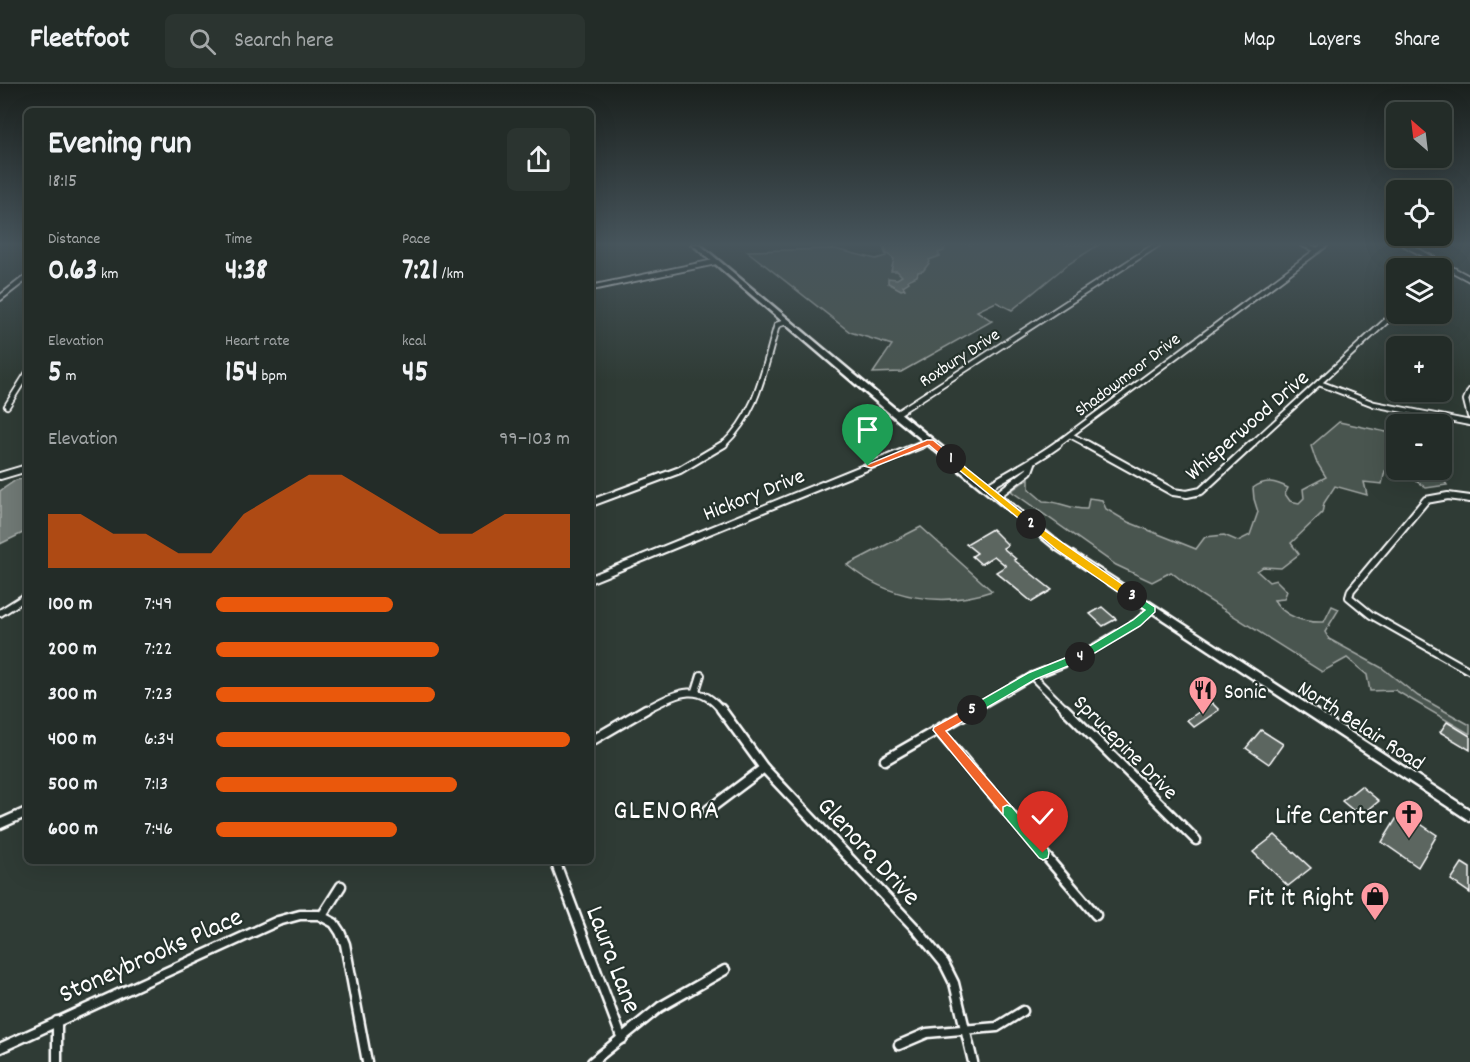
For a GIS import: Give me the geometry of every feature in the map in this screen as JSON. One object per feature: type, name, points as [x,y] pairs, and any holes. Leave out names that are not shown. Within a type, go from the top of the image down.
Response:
[{"type":"main road","name":"North Belair Road","points":[[748,290],[1060,548],[1470,816]]},
{"type":"street","name":"Roxbury Drive","points":[[896,414],[1088,290]]},
{"type":"street","name":"Shadowmoor Drive","points":[[986,488],[1032,463],[1265,290]]},
{"type":"street","name":"Whisperwood Drive","points":[[1071,435],[1173,492],[1183,495],[1201,491],[1386,321]]},
{"type":"street","points":[[594,502],[703,459],[733,439],[750,412],[777,325],[786,322]]},
{"type":"street","points":[[6,406],[24,379]]},
{"type":"street","points":[[1318,383],[1380,407],[1470,423]]},
{"type":"street","points":[[1470,391],[1466,400],[1470,416]]},
{"type":"street","name":"Hickory Drive","points":[[594,578],[930,441]]},
{"type":"street","name":"Shadowmoor Drive","points":[[996,496],[1029,471],[1032,463]]},
{"type":"street","points":[[0,476],[24,469]]},
{"type":"street","points":[[1009,474],[1017,480]]},
{"type":"street","points":[[1470,499],[1448,496],[1426,500],[1351,590],[1349,597],[1371,615],[1470,670]]},
{"type":"street","points":[[0,613],[24,598]]},
{"type":"street","points":[[885,760],[1032,676],[1073,660],[1136,623],[1152,609]]},
{"type":"street","points":[[594,739],[612,727],[676,694],[696,691],[701,675]]},
{"type":"street","name":"Sprucepine Drive","points":[[1032,676],[1196,840]]},
{"type":"street","name":"Glenora Drive","points":[[696,691],[713,699],[764,768],[939,957],[954,983],[973,1062]]},
{"type":"street","points":[[938,730],[1096,915]]},
{"type":"street","points":[[708,810],[764,768]]},
{"type":"street","points":[[0,824],[24,813]]},
{"type":"street","name":"Laura Lane","points":[[556,864],[622,1039]]},
{"type":"street","points":[[341,886],[322,916],[332,920],[340,930],[345,944],[367,1062]]},
{"type":"street","name":"Stoneybrooks Place","points":[[0,1048],[278,921],[301,915],[322,916]]},
{"type":"street","points":[[592,1062],[660,1007],[725,970]]},
{"type":"street","points":[[899,1045],[927,1033],[997,1027],[1023,1011]]},
{"type":"street","points":[[57,1021],[57,1062]]},
{"type":"shaded area","points":[[796,290],[1037,290],[1012,310],[996,302],[977,311],[992,321],[901,372],[873,373],[892,345],[850,332]]},
{"type":"shaded area","points":[[1339,422],[1386,432],[1386,471],[1382,484],[1364,482],[1367,495],[1335,486],[1324,503],[1322,513],[1291,543],[1299,554],[1281,568],[1263,567],[1257,571],[1269,582],[1276,580],[1287,591],[1284,599],[1274,600],[1289,615],[1324,622],[1332,606],[1339,609],[1325,632],[1329,639],[1382,668],[1418,696],[1470,725],[1470,734],[1395,690],[1370,691],[1367,675],[1347,658],[1322,672],[1199,594],[1171,572],[1152,582],[1116,565],[1011,491],[1029,478],[1029,489],[1043,501],[1087,509],[1089,498],[1102,500],[1106,509],[1128,522],[1196,549],[1205,537],[1224,535],[1238,541],[1250,535],[1258,512],[1253,488],[1257,485],[1266,482],[1279,484],[1288,488],[1285,494],[1290,501],[1299,503],[1304,498],[1303,489],[1326,477],[1316,461],[1311,446]]},
{"type":"shaded area","points":[[24,479],[24,532],[0,544],[0,491],[16,480]]},
{"type":"shaded area","points":[[1414,480],[1444,480],[1447,485],[1426,488]]},
{"type":"shaded area","points":[[921,527],[992,591],[954,599],[916,597],[880,586],[847,565]]},
{"type":"building","points":[[992,529],[1008,545],[1003,548],[1016,559],[1014,560],[1052,590],[1032,602],[996,572],[1006,566],[994,556],[981,564],[972,556],[977,553],[966,544]]},
{"type":"building","points":[[1102,607],[1116,619],[1103,626],[1090,614]]},
{"type":"building","name":"Sonic","points":[[1212,703],[1219,710],[1194,727],[1187,720]]},
{"type":"building","points":[[1447,722],[1470,736],[1470,750],[1440,732]]},
{"type":"building","points":[[1261,730],[1283,744],[1269,764],[1246,748]]},
{"type":"building","points":[[1361,786],[1379,801],[1363,814],[1357,809],[1354,811],[1342,801]]},
{"type":"building","name":"Life Center","points":[[1401,811],[1437,835],[1418,867],[1382,842]]},
{"type":"building","points":[[1275,835],[1311,868],[1288,886],[1253,852]]},
{"type":"building","points":[[1462,863],[1470,868],[1470,893],[1451,880]]},
{"type":"place","name":"Sonic","points":[[1203,716]]},
{"type":"place","name":"Life Center","points":[[1409,840]]},
{"type":"place","name":"Fit it Right","points":[[1375,922]]},
{"type":"district","name":"GLENORA","points":[[667,808]]},
{"type":"route","points":[[868,466],[930,441],[1060,548],[1152,609],[1144,618],[1073,660],[1032,676],[938,730],[1043,853]]}]
